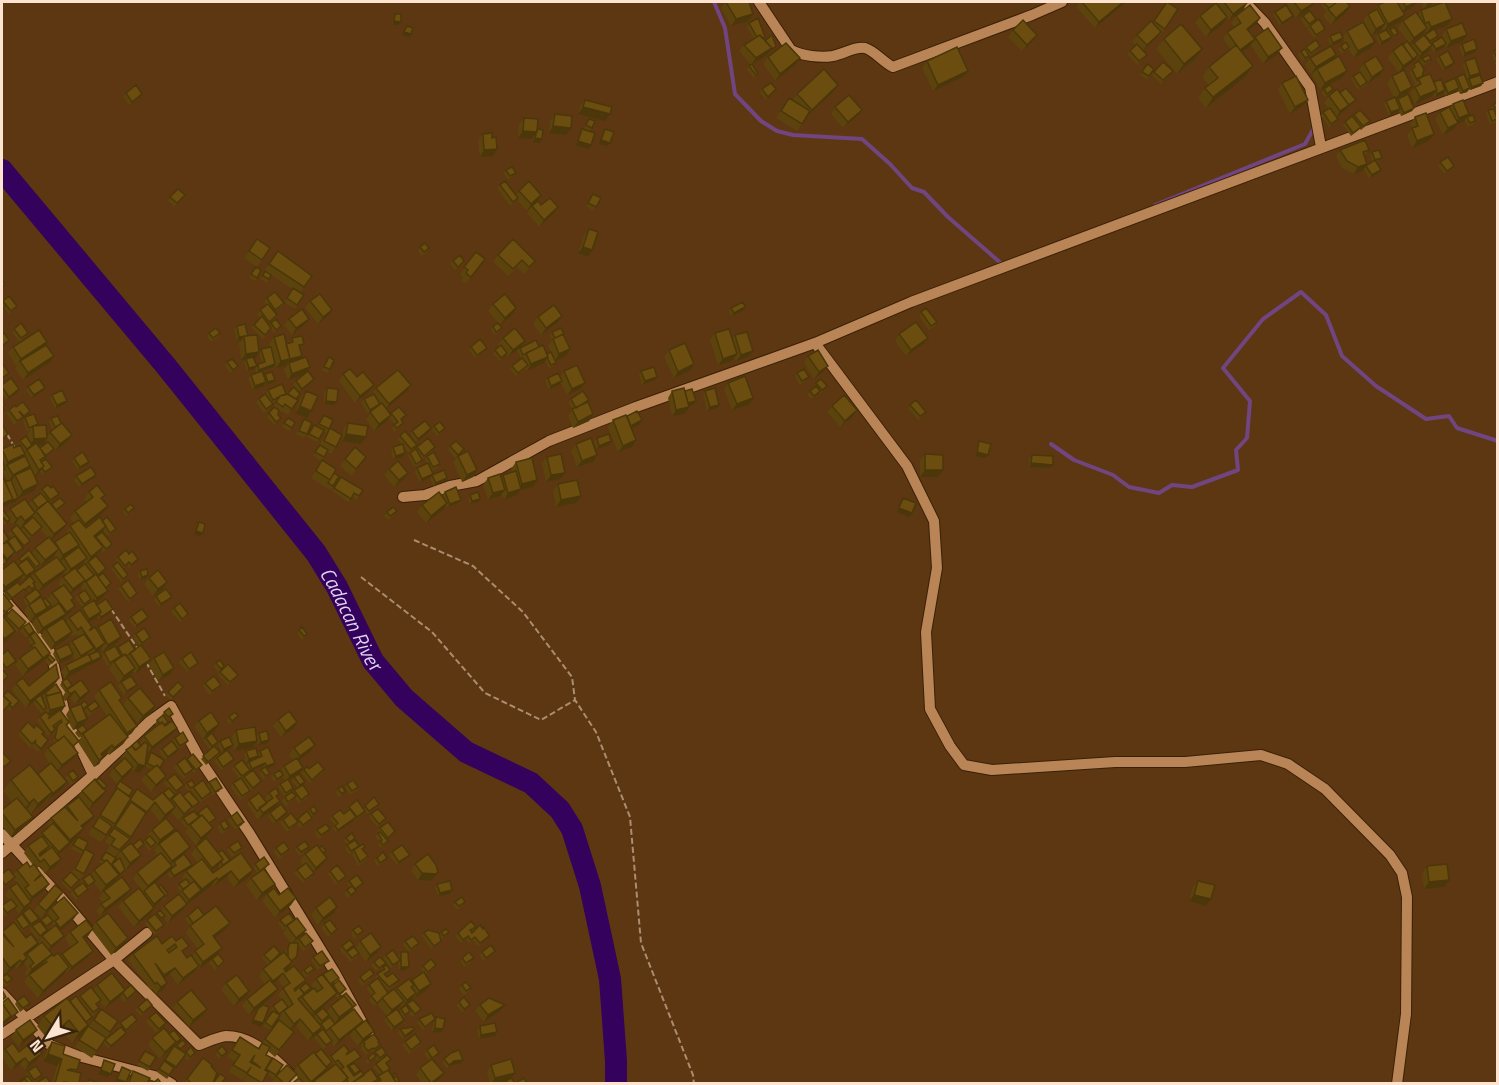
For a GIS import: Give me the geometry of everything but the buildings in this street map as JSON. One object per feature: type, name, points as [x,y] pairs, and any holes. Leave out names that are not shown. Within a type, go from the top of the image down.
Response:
[{"type":"street","points":[[759,2],[791,50],[799,55],[832,56],[862,47],[893,67],[1062,2]]},
{"type":"street","points":[[1245,2],[1264,23],[1310,87],[1321,147]]},
{"type":"street","points":[[403,497],[425,495],[450,486],[477,481],[549,441],[636,407],[815,344],[911,302],[1497,82]]},
{"type":"street","points":[[815,344],[907,466],[934,522],[937,568],[926,632],[930,710],[950,746],[964,765],[992,770],[1115,762],[1185,762],[1261,755],[1288,764],[1325,789],[1389,855],[1402,873],[1407,897],[1406,1014],[1397,1083]]},
{"type":"street","points":[[2,597],[51,653],[65,714],[93,776]]},
{"type":"street","points":[[2,852],[93,776],[150,721],[171,706],[201,761],[250,834],[334,971],[372,1042]]},
{"type":"street","points":[[2,834],[114,960],[199,1045],[223,1036],[240,1037],[277,1060],[300,1083]]},
{"type":"street","points":[[2,1034],[114,960],[147,933]]},
{"type":"street","points":[[2,993],[50,1045],[78,1056],[162,1078],[172,1083]]},
{"type":"path","points":[[2,426],[20,456]]},
{"type":"path","points":[[414,540],[473,566],[523,612],[572,677],[575,700],[596,732],[630,817],[641,943],[693,1075],[694,1083]]},
{"type":"path","points":[[361,578],[432,632],[485,693],[541,720],[575,700]]},
{"type":"path","points":[[107,603],[138,649]]},
{"type":"path","points":[[144,658],[171,706]]},
{"type":"waterway","points":[[714,2],[725,28],[735,94],[761,121],[777,131],[793,135],[862,139],[912,188],[924,192],[948,217],[1003,265]]},
{"type":"waterway","points":[[1155,205],[1305,144],[1314,128]]},
{"type":"waterway","name":"Cadacan River","points":[[2,170],[166,366],[316,553],[337,587],[373,661],[404,698],[466,752],[531,783],[560,810],[572,829],[590,886],[610,979],[616,1084]]},
{"type":"waterway","points":[[1051,444],[1074,460],[1113,475],[1129,487],[1159,493],[1172,485],[1192,487],[1238,470],[1236,450],[1247,438],[1250,401],[1223,368],[1263,319],[1301,292],[1326,315],[1342,356],[1376,386],[1426,419],[1449,416],[1457,428],[1498,441]]}]
